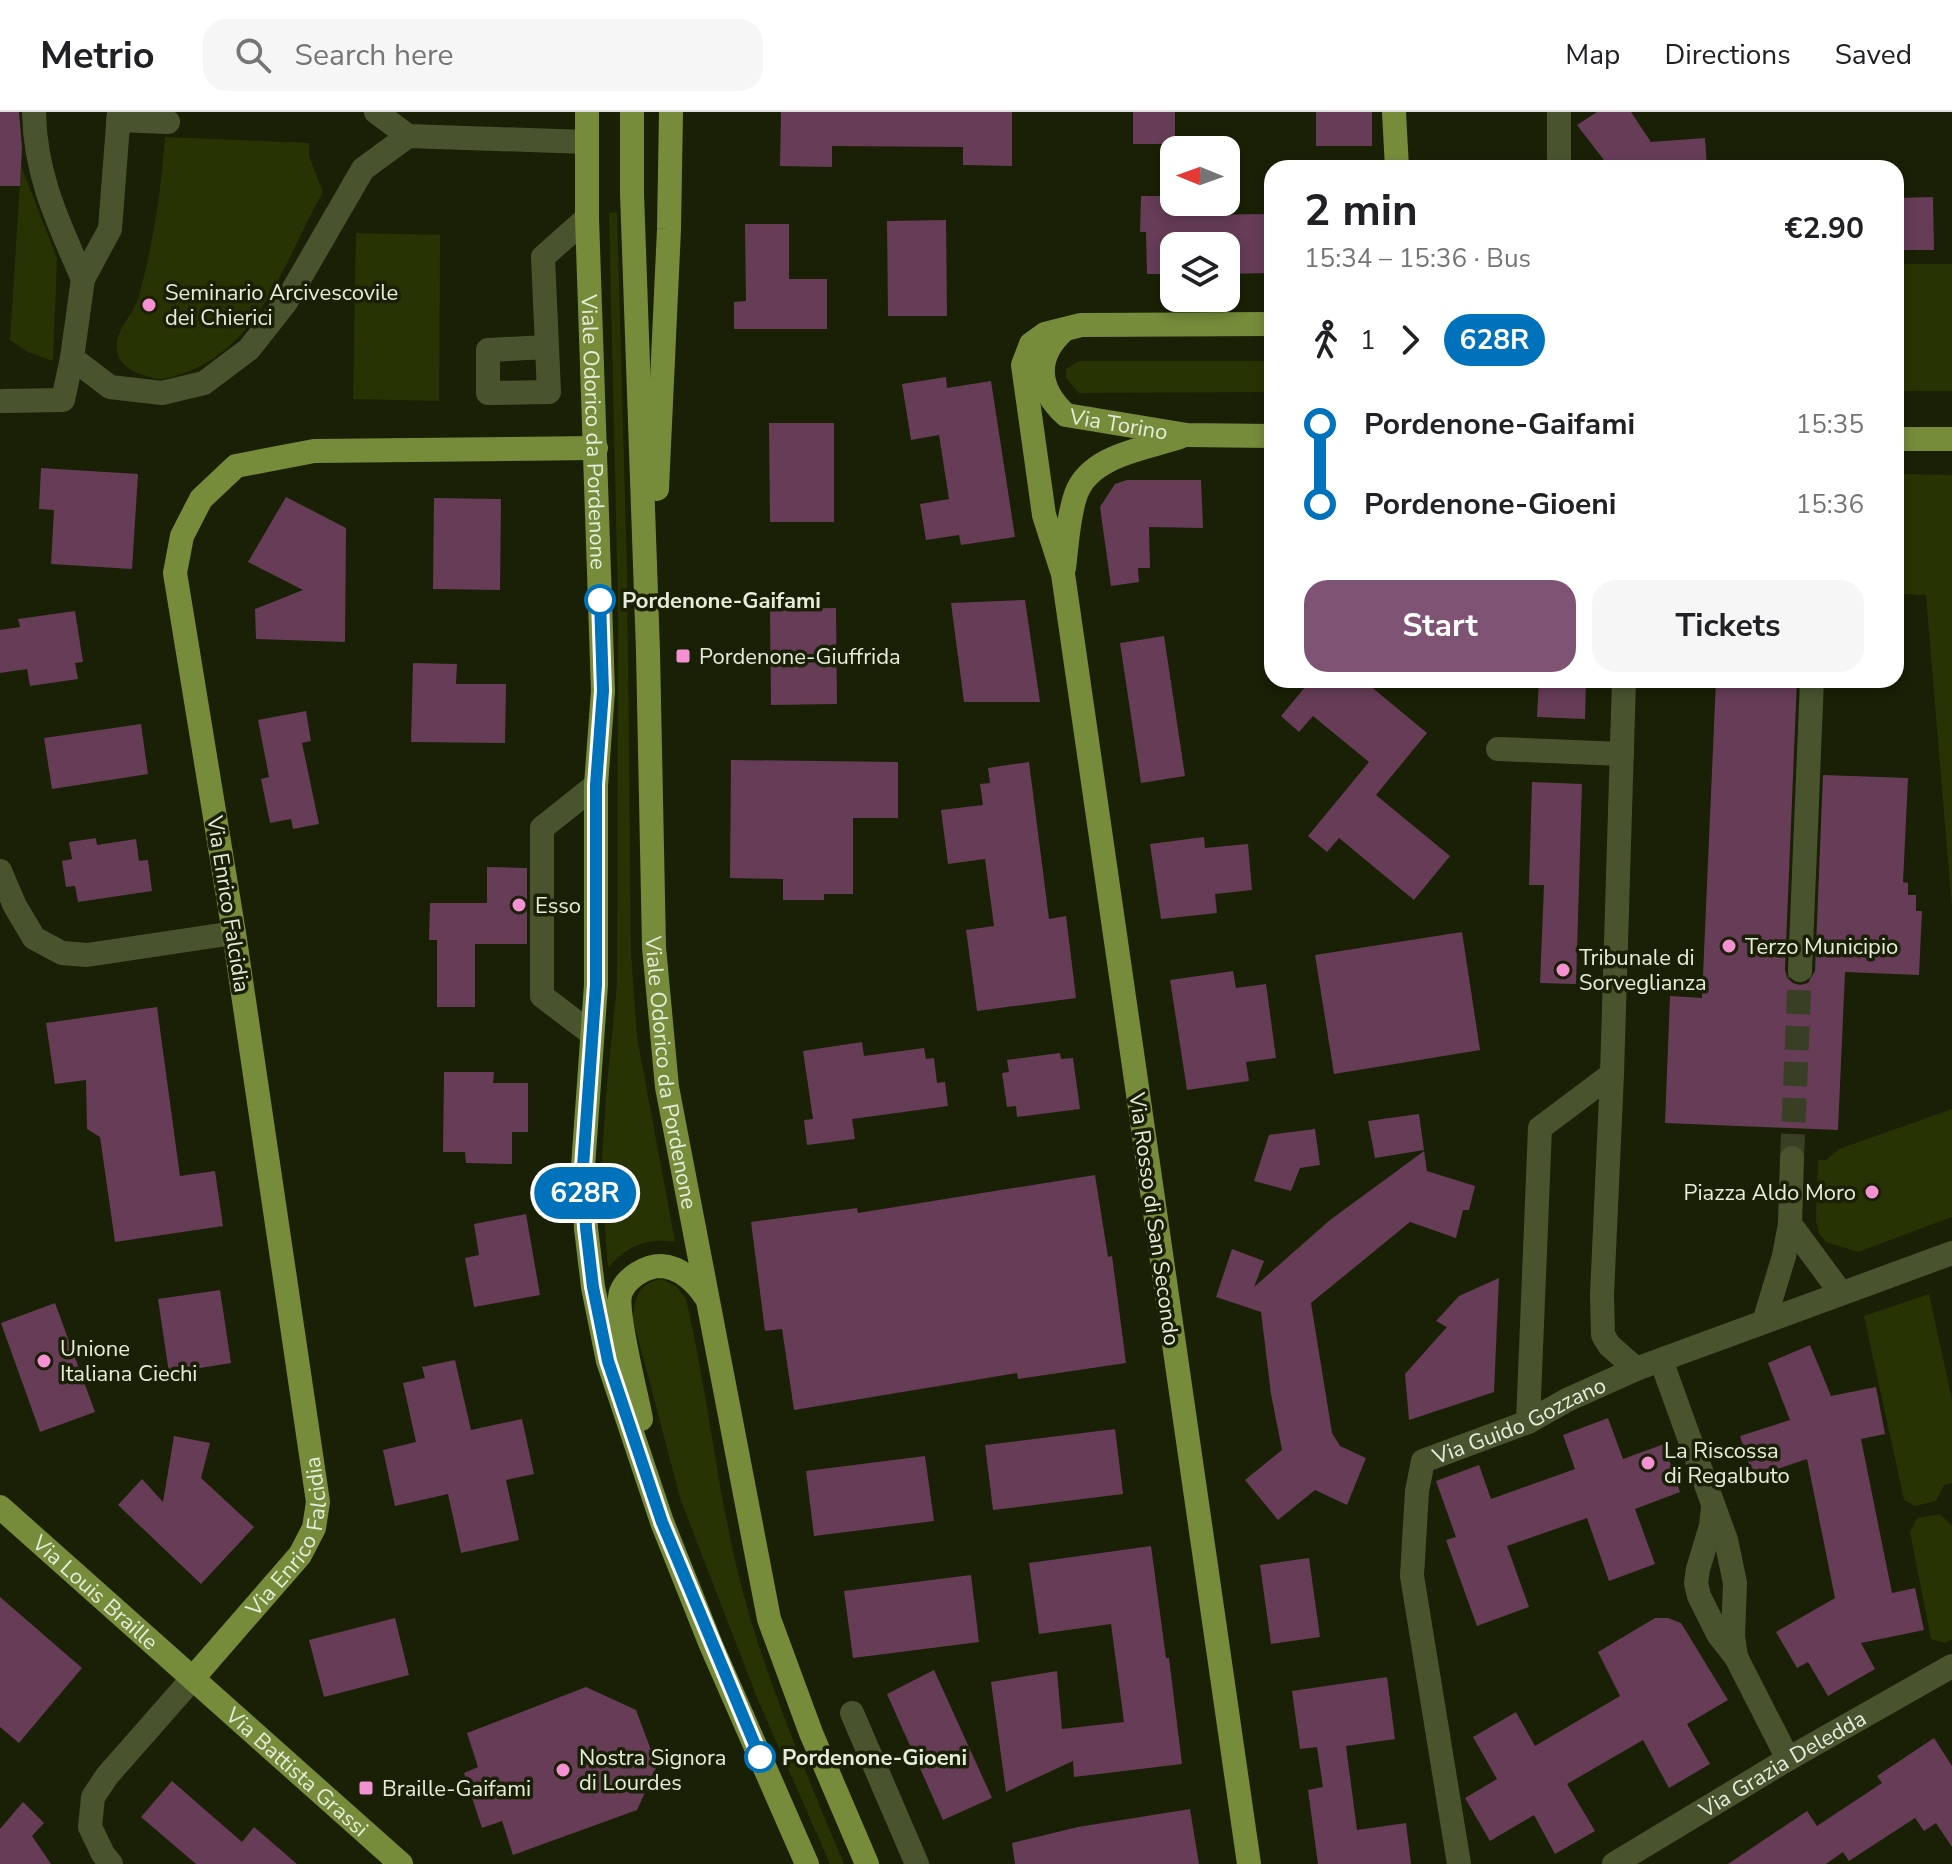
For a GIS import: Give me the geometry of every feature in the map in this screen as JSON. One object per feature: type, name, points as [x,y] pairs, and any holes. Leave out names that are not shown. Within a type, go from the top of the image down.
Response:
[{"type":"main road","name":"Viale Odorico da Pordenone","points":[[587,112],[587,218],[603,691],[596,785],[596,985],[583,1167],[593,1287],[608,1361],[662,1522],[711,1645],[807,1864]]},
{"type":"main road","name":"Viale Odorico da Pordenone","points":[[632,112],[632,208],[648,651],[654,947],[667,1087],[769,1619],[811,1733],[867,1864]]},
{"type":"main road","points":[[648,651],[669,229],[671,112]]},
{"type":"main road","points":[[1394,112],[1397,160]]},
{"type":"main road","points":[[1063,574],[1044,515],[1023,365],[1031,344],[1045,334],[1066,328],[1104,324],[1264,324]]},
{"type":"main road","name":"Via Torino","points":[[1066,328],[1051,342],[1042,369],[1053,403],[1066,415],[1187,435],[1264,436]]},
{"type":"main road","points":[[1063,574],[1075,495],[1085,476],[1103,462],[1187,435]]},
{"type":"main road","points":[[1904,439],[1952,439]]},
{"type":"main road","name":"Via Enrico Falcidia","points":[[193,1678],[300,1555],[314,1528],[318,1502],[234,933],[175,573],[182,536],[201,499],[236,466],[314,451],[596,448]]},
{"type":"main road","name":"Via Rosso di San Secondo","points":[[1063,574],[1249,1864]]},
{"type":"main road","points":[[662,1522],[621,1316],[620,1293],[630,1279],[646,1268],[662,1266],[678,1271],[697,1283],[706,1299]]},
{"type":"main road","name":"Via Louis Braille","points":[[2,1512],[193,1678]]},
{"type":"main road","name":"Via Battista Grassi","points":[[193,1678],[401,1864]]},
{"type":"street","points":[[34,112],[34,146],[48,201],[83,279]]},
{"type":"street","points":[[376,112],[408,136],[587,142]]},
{"type":"street","points":[[1559,112],[1559,160]]},
{"type":"street","points":[[3,401],[63,400],[83,279],[110,229],[118,116],[168,122]]},
{"type":"street","points":[[72,358],[110,387],[162,393],[204,383],[249,349],[286,302],[363,169],[408,136]]},
{"type":"street","points":[[547,347],[543,257],[587,218]]},
{"type":"street","points":[[1624,688],[1602,1295],[1603,1335],[1609,1345],[1636,1369]]},
{"type":"street","points":[[1800,970],[1812,688]]},
{"type":"street","points":[[1498,749],[1622,754]]},
{"type":"street","points":[[592,1034],[542,996],[542,828],[596,785]]},
{"type":"street","points":[[0,871],[15,906],[34,938],[62,953],[87,955],[234,933]]},
{"type":"street","points":[[1528,1422],[1540,1128],[1612,1074]]},
{"type":"street","points":[[1764,1322],[1790,1224],[1792,1158]]},
{"type":"street","points":[[1790,1224],[1841,1293]]},
{"type":"street","name":"Via Guido Gozzano","points":[[1459,1864],[1412,1576],[1417,1491],[1423,1461],[1528,1422],[1567,1400],[1636,1369],[1952,1253]]},
{"type":"street","points":[[1661,1360],[1726,1540],[1735,1583],[1733,1636],[1736,1657]]},
{"type":"street","points":[[1713,1505],[1711,1526],[1696,1583],[1707,1614],[1736,1657],[1788,1759]]},
{"type":"street","name":"Via Grazia Deledda","points":[[1614,1864],[1788,1759],[1952,1666]]},
{"type":"street","points":[[111,1864],[90,1827],[93,1797],[107,1776],[193,1678]]},
{"type":"street","points":[[852,1713],[917,1864]]},
{"type":"green space","points":[[165,137],[309,143],[309,156],[323,192],[283,272],[251,323],[208,362],[181,374],[159,379],[128,368],[118,355],[117,340],[138,299],[148,259],[159,198]]},
{"type":"green space","points":[[21,166],[57,258],[53,361],[28,352],[10,340]]},
{"type":"green space","points":[[617,212],[627,572],[631,953],[637,1037],[675,1242],[655,1241],[638,1245],[622,1254],[608,1268],[601,1177],[617,985],[618,601],[609,213]]},
{"type":"green space","points":[[356,233],[440,235],[439,401],[353,399]]},
{"type":"green space","points":[[1904,264],[1952,264],[1952,391],[1904,391]]},
{"type":"green space","points":[[1079,361],[1264,361],[1264,392],[1079,393],[1066,378],[1066,369]]},
{"type":"green space","points":[[1904,474],[1952,475],[1952,909],[1926,595],[1904,594]]},
{"type":"green space","name":"Piazza Aldo Moro","points":[[1952,1109],[1952,1217],[1858,1252],[1826,1242],[1819,1233],[1816,1221],[1818,1160],[1826,1160],[1839,1149]]},
{"type":"green space","points":[[661,1279],[676,1286],[686,1299],[730,1539],[748,1611],[785,1720],[844,1864],[830,1864],[758,1700],[681,1501],[633,1319],[639,1293],[647,1284]]},
{"type":"green space","points":[[1929,1294],[1952,1400],[1952,1483],[1944,1485],[1936,1501],[1915,1506],[1904,1500],[1864,1316]]},
{"type":"green space","points":[[1940,1514],[1952,1526],[1952,1639],[1945,1643],[1931,1639],[1910,1532],[1917,1518]]},
{"type":"building","points":[[0,112],[19,112],[22,148],[20,186],[0,186]]},
{"type":"building","points":[[781,112],[1012,112],[1012,166],[963,165],[963,147],[832,146],[832,167],[780,166]]},
{"type":"building","points":[[1133,112],[1175,112],[1175,136],[1160,136],[1160,144],[1133,144]]},
{"type":"building","points":[[1316,112],[1372,112],[1372,146],[1316,146]]},
{"type":"building","points":[[1597,112],[1631,112],[1651,142],[1705,138],[1706,160],[1604,160],[1577,125]]},
{"type":"building","points":[[1141,196],[1160,196],[1160,216],[1264,214],[1264,273],[1240,274],[1240,232],[1160,232],[1160,274],[1147,274],[1146,232],[1140,232]]},
{"type":"building","points":[[1933,197],[1934,250],[1904,250],[1904,198]]},
{"type":"building","points":[[946,220],[947,316],[888,316],[887,221]]},
{"type":"building","points":[[745,224],[789,224],[789,279],[827,279],[827,329],[734,329],[734,302],[746,301]]},
{"type":"building","points":[[946,377],[947,388],[991,381],[1015,537],[961,545],[959,535],[926,540],[920,504],[949,499],[939,435],[911,440],[902,384]]},
{"type":"building","points":[[769,423],[834,423],[834,522],[770,522]]},
{"type":"building","points":[[41,468],[138,474],[132,569],[51,564],[54,510],[39,509]]},
{"type":"building","points":[[1127,480],[1201,480],[1203,528],[1149,527],[1150,568],[1138,568],[1139,582],[1111,586],[1100,507],[1115,484]]},
{"type":"building","points":[[286,497],[346,528],[345,642],[256,639],[255,609],[303,590],[248,562]]},
{"type":"building","points":[[434,498],[501,499],[500,590],[433,589]]},
{"type":"building","points":[[1025,600],[1040,702],[964,702],[951,603]]},
{"type":"building","points":[[836,608],[837,704],[771,705],[770,609]]},
{"type":"building","points":[[75,611],[83,662],[75,663],[78,679],[30,686],[27,669],[0,673],[0,630],[20,627],[18,619]]},
{"type":"building","points":[[1164,636],[1185,776],[1141,783],[1120,643]]},
{"type":"building","points":[[413,663],[457,664],[456,684],[506,684],[505,743],[411,742]]},
{"type":"building","points":[[1304,688],[1373,688],[1427,733],[1376,795],[1450,856],[1414,900],[1339,838],[1327,852],[1308,836],[1369,762],[1313,716],[1299,732],[1281,716]]},
{"type":"building","points":[[1539,688],[1586,688],[1585,719],[1537,717]]},
{"type":"building","points":[[1716,688],[1797,688],[1787,978],[1800,985],[1808,983],[1815,971],[1823,775],[1908,778],[1903,882],[1908,883],[1908,895],[1916,895],[1916,911],[1922,911],[1919,975],[1845,972],[1838,1130],[1665,1123],[1670,996],[1702,998]]},
{"type":"building","points":[[306,711],[311,741],[302,743],[319,824],[293,829],[291,819],[270,823],[261,779],[269,777],[258,720]]},
{"type":"building","points":[[141,724],[148,774],[52,789],[44,738]]},
{"type":"building","points":[[731,760],[898,762],[898,818],[853,818],[853,894],[824,894],[824,900],[783,900],[783,879],[730,878]]},
{"type":"building","points":[[1029,762],[1049,919],[1066,916],[1076,998],[977,1011],[966,930],[994,926],[985,859],[948,864],[941,810],[983,805],[980,784],[990,783],[988,768]]},
{"type":"building","points":[[1532,782],[1582,784],[1576,984],[1540,983],[1544,885],[1529,885]]},
{"type":"building","points":[[1204,837],[1205,848],[1248,844],[1252,890],[1215,894],[1217,913],[1161,919],[1150,844]]},
{"type":"building","points":[[96,838],[97,845],[136,839],[139,861],[148,860],[152,891],[78,902],[75,886],[66,887],[62,861],[72,859],[69,842]]},
{"type":"building","points":[[487,867],[527,868],[527,944],[475,944],[475,1007],[437,1007],[437,940],[429,940],[430,903],[487,903]]},
{"type":"building","points":[[1462,932],[1480,1050],[1334,1074],[1315,955]]},
{"type":"building","points":[[1233,971],[1236,988],[1266,984],[1276,1058],[1246,1062],[1249,1081],[1187,1090],[1170,980]]},
{"type":"building","points":[[157,1007],[180,1176],[215,1171],[223,1226],[115,1242],[100,1137],[87,1129],[86,1080],[55,1084],[46,1023]]},
{"type":"building","points":[[862,1042],[864,1056],[924,1048],[926,1059],[934,1058],[937,1083],[945,1082],[948,1106],[852,1119],[855,1139],[807,1145],[804,1120],[813,1119],[803,1051]]},
{"type":"building","points":[[1060,1053],[1061,1059],[1073,1058],[1080,1109],[1017,1117],[1016,1106],[1007,1107],[1002,1073],[1009,1072],[1007,1060]]},
{"type":"building","points":[[444,1072],[494,1072],[493,1083],[528,1083],[528,1132],[512,1132],[512,1164],[466,1163],[465,1152],[443,1152]]},
{"type":"building","points":[[1419,1114],[1424,1150],[1375,1158],[1368,1121]]},
{"type":"building","points":[[1315,1129],[1320,1165],[1300,1168],[1291,1191],[1254,1181],[1269,1135]]},
{"type":"building","points":[[1424,1151],[1427,1171],[1475,1186],[1469,1210],[1463,1210],[1456,1238],[1410,1222],[1311,1303],[1332,1433],[1340,1446],[1366,1458],[1347,1505],[1315,1490],[1278,1520],[1245,1480],[1282,1450],[1271,1394],[1261,1312],[1216,1297],[1232,1249],[1264,1261],[1254,1287],[1330,1220]]},
{"type":"building","points":[[1095,1175],[1108,1257],[1112,1256],[1126,1363],[1018,1379],[1017,1373],[794,1410],[782,1329],[765,1331],[751,1222],[857,1208],[858,1213]]},
{"type":"building","points":[[526,1214],[540,1295],[474,1307],[465,1258],[479,1255],[474,1224]]},
{"type":"building","points":[[1499,1278],[1494,1392],[1409,1420],[1405,1374],[1447,1327],[1436,1321],[1459,1296]]},
{"type":"building","points":[[220,1290],[231,1363],[169,1373],[158,1299]]},
{"type":"building","points":[[55,1303],[95,1412],[40,1432],[1,1323]]},
{"type":"building","points":[[1810,1345],[1831,1396],[1876,1387],[1885,1434],[1861,1439],[1892,1593],[1915,1588],[1924,1630],[1861,1643],[1875,1669],[1828,1696],[1808,1662],[1797,1668],[1776,1632],[1835,1598],[1807,1459],[1753,1477],[1740,1436],[1790,1420],[1768,1363]]},
{"type":"building","points":[[455,1360],[471,1430],[522,1419],[534,1474],[506,1480],[519,1540],[461,1553],[448,1494],[395,1506],[383,1450],[416,1442],[403,1383],[425,1378],[422,1367]]},
{"type":"building","points":[[1608,1418],[1623,1459],[1664,1444],[1680,1492],[1635,1509],[1655,1564],[1609,1581],[1587,1518],[1507,1546],[1529,1607],[1477,1626],[1446,1540],[1456,1537],[1436,1481],[1479,1465],[1491,1499],[1575,1469],[1563,1435]]},
{"type":"building","points":[[1115,1429],[1123,1494],[993,1510],[985,1445]]},
{"type":"building","points":[[174,1436],[210,1443],[201,1478],[254,1527],[201,1584],[118,1505],[142,1479],[163,1502]]},
{"type":"building","points":[[925,1456],[934,1521],[814,1536],[806,1471]]},
{"type":"building","points":[[1151,1546],[1182,1764],[1074,1777],[1073,1761],[1006,1792],[991,1682],[1057,1671],[1062,1729],[1124,1722],[1111,1624],[1039,1634],[1029,1563]]},
{"type":"building","points":[[1309,1558],[1320,1637],[1271,1644],[1260,1565]]},
{"type":"building","points":[[971,1575],[979,1642],[853,1658],[844,1591]]},
{"type":"building","points":[[0,1597],[82,1668],[19,1743],[0,1727]]},
{"type":"building","points":[[395,1618],[409,1675],[324,1697],[309,1640]]},
{"type":"building","points":[[1655,1618],[1668,1618],[1681,1623],[1728,1700],[1687,1724],[1710,1764],[1669,1788],[1643,1740],[1567,1784],[1595,1831],[1555,1854],[1534,1815],[1490,1841],[1465,1798],[1497,1779],[1473,1737],[1516,1712],[1535,1746],[1620,1696],[1598,1652]]},
{"type":"building","points":[[934,1670],[992,1798],[943,1820],[887,1694]]},
{"type":"building","points":[[1387,1677],[1395,1739],[1346,1746],[1357,1830],[1406,1823],[1411,1864],[1318,1864],[1308,1790],[1323,1787],[1317,1747],[1300,1749],[1292,1691]]},
{"type":"building","name":"Nostra Signora di Lourdes","points":[[586,1687],[636,1710],[657,1766],[637,1810],[513,1855],[502,1821],[482,1828],[464,1773],[478,1767],[467,1733]]},
{"type":"building","points":[[1934,1738],[1952,1766],[1952,1847],[1936,1823],[1924,1831],[1915,1818],[1849,1861],[1843,1852],[1826,1864],[1728,1864],[1807,1811],[1817,1826],[1882,1783],[1877,1776]]},
{"type":"building","points":[[172,1781],[242,1842],[254,1827],[297,1864],[196,1864],[141,1817]]},
{"type":"building","points":[[23,1802],[44,1823],[32,1836],[51,1864],[0,1864],[0,1829]]},
{"type":"building","points":[[1190,1809],[1199,1864],[1015,1864],[1012,1843],[1078,1827]]},
{"type":"tunnel","points":[[1792,1158],[1800,970]]},
{"type":"bus line","name":"628R","points":[[600,600],[603,691],[596,785],[596,985],[583,1167],[593,1287],[608,1361],[662,1522],[760,1757]]},
{"type":"place","name":"Seminario Arcivescovile dei Chierici","points":[[149,305]]},
{"type":"place","name":"Pordenone-Gaifami","points":[[600,600]]},
{"type":"place","name":"Pordenone-Giuffrida","points":[[683,656]]},
{"type":"place","name":"Esso","points":[[519,905]]},
{"type":"place","name":"Terzo Municipio","points":[[1729,946]]},
{"type":"place","name":"Tribunale di Sorveglianza","points":[[1563,970]]},
{"type":"place","name":"Piazza Aldo Moro","points":[[1872,1192]]},
{"type":"place","name":"Unione Italiana Ciechi","points":[[44,1361]]},
{"type":"place","name":"La Riscossa di Regalbuto","points":[[1648,1463]]},
{"type":"place","name":"Pordenone-Gioeni","points":[[760,1757]]},
{"type":"place","name":"Nostra Signora di Lourdes","points":[[563,1770]]},
{"type":"place","name":"Braille-Gaifami","points":[[366,1788]]}]
